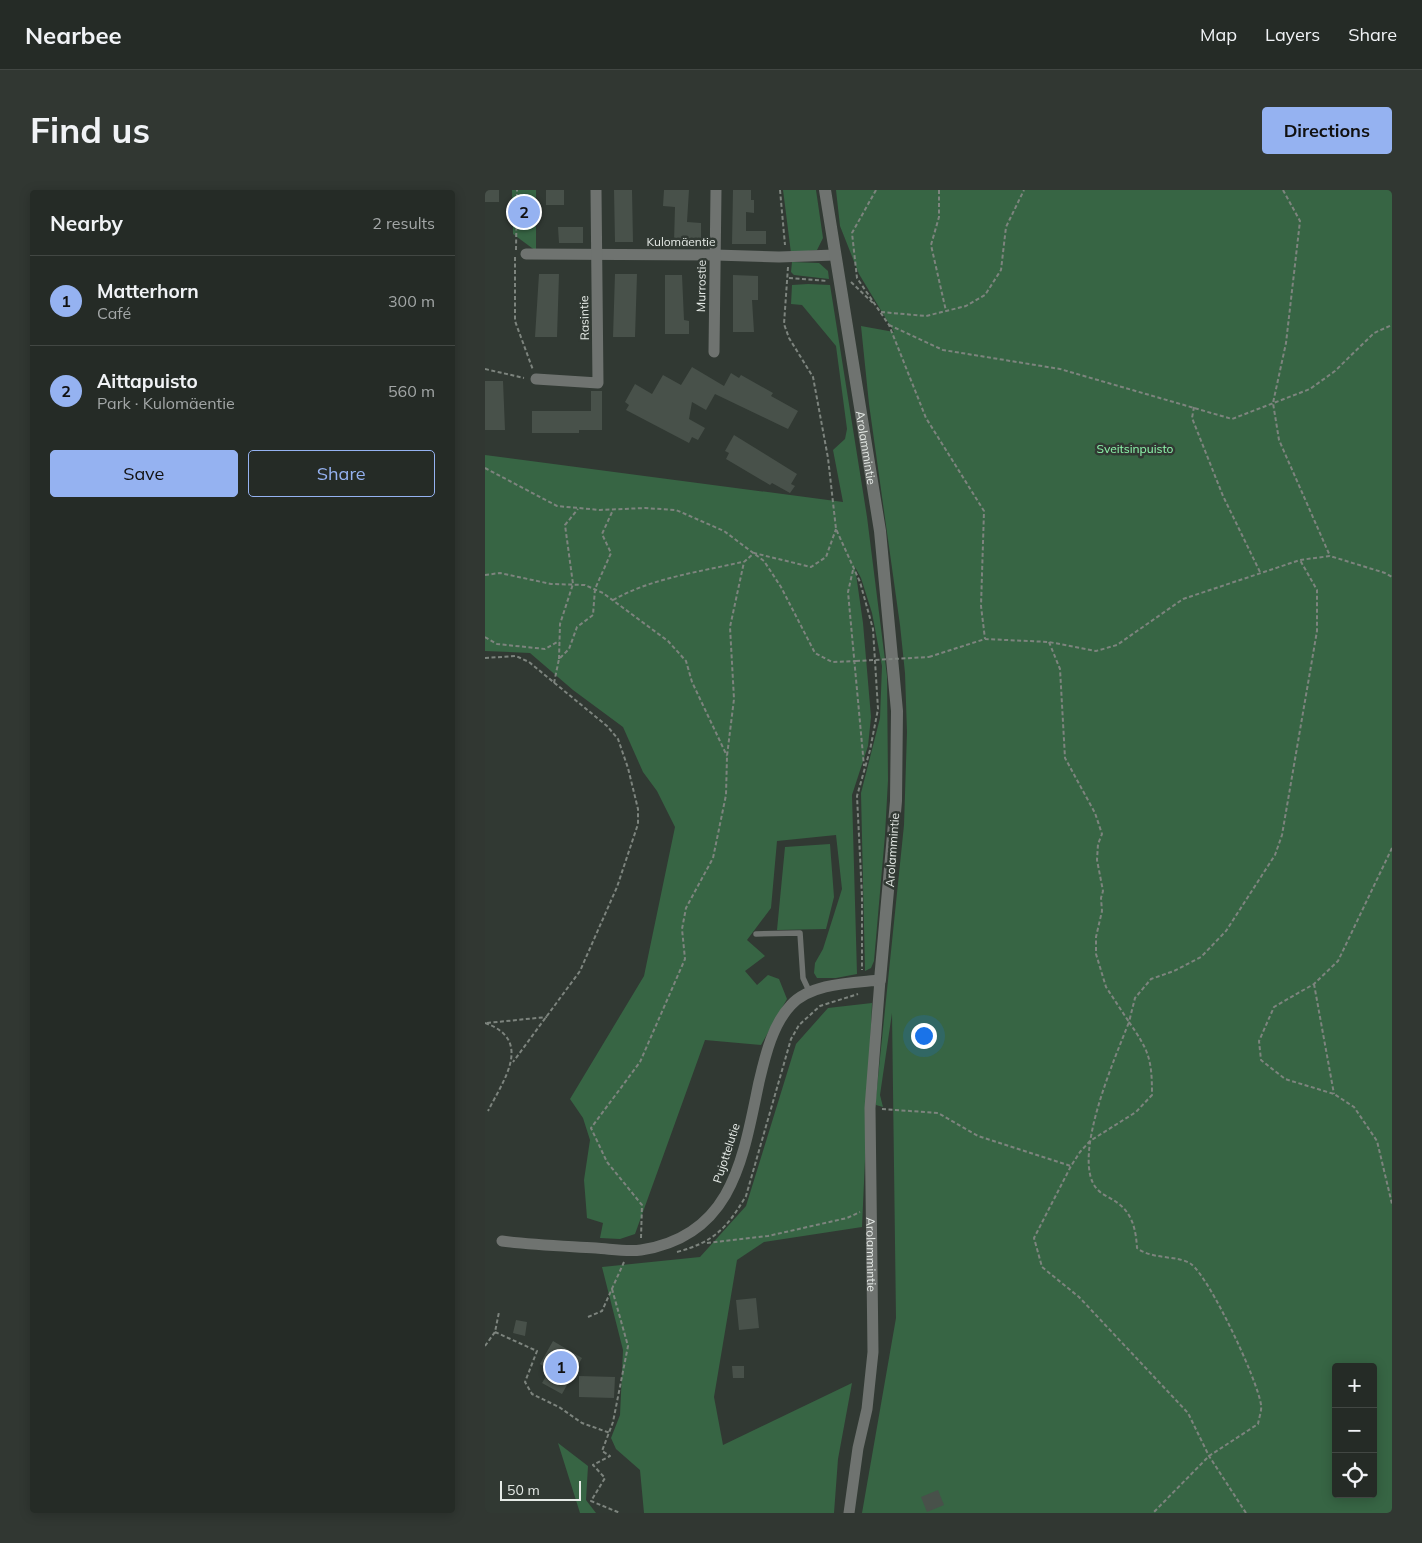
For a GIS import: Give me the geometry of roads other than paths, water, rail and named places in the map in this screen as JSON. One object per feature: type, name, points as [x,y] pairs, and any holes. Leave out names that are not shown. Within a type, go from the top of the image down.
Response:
[{"type":"street","name":"Rasintie","points":[[536,379],[598,383],[596,190]]},
{"type":"street","name":"Murrostie","points":[[714,352],[715,190]]},
{"type":"street","name":"Arolammintie","points":[[825,190],[879,531],[897,711],[896,801],[871,1108],[873,1352],[867,1409],[858,1448],[849,1513]]},
{"type":"street","name":"Kulomäentie","points":[[526,254],[715,254],[787,257],[835,255]]},
{"type":"street","name":"Pujottelutie","points":[[501,1242],[641,1250],[672,1243],[690,1234],[718,1209],[736,1174],[750,1124],[762,1068],[776,1029],[790,1006],[810,993],[880,980]]},
{"type":"lane","points":[[756,934],[800,933],[803,978],[810,993]]},
{"type":"place","name":"Aittapuisto","points":[[524,212]]},
{"type":"place","name":"Matterhorn","points":[[561,1367]]},
{"type":"park label","name":"Sveitsinpuisto","points":[[1135,448]]}]
